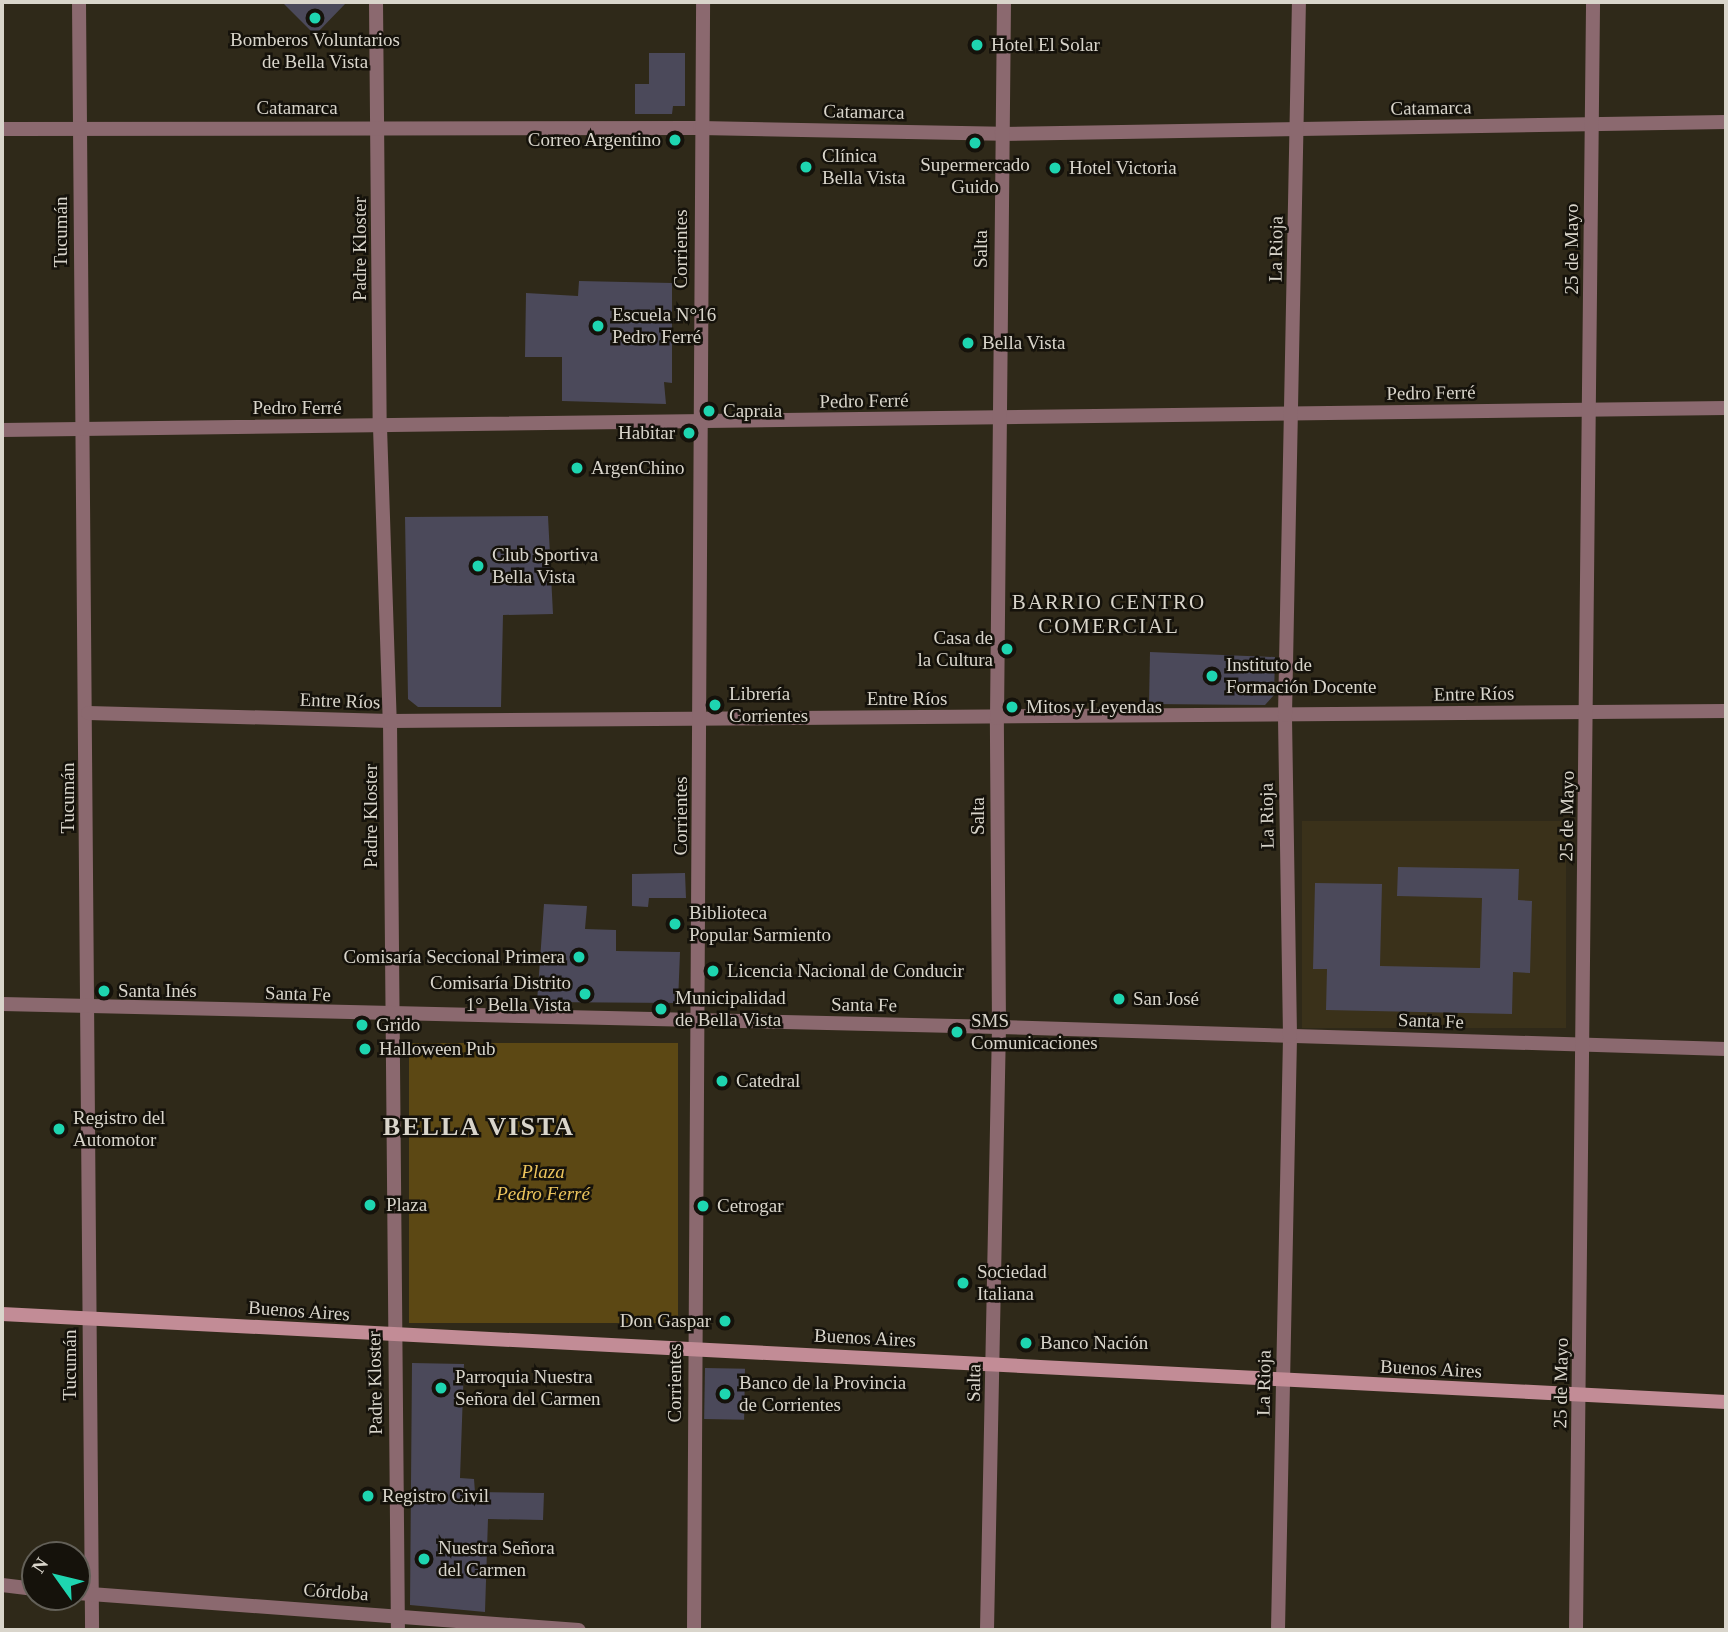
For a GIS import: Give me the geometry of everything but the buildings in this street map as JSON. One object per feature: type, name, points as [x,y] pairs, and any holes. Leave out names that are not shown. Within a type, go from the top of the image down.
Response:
[{"type":"street","name":"Tucumán","points":[[79,2],[82,429],[88,713],[85,1007],[89,1317],[85,1541]]},
{"type":"street","name":"Padre Kloster","points":[[376,2],[380,427],[390,721],[398,1623]]},
{"type":"street","name":"Corrientes","points":[[694,1630],[699,1021],[700,128],[703,2]]},
{"type":"street","name":"Salta","points":[[987,1630],[999,1027],[997,718],[1004,2]]},
{"type":"street","name":"La Rioja","points":[[1279,1630],[1290,1036],[1285,715],[1299,2]]},
{"type":"street","name":"25 de Mayo","points":[[1576,1630],[1592,410],[1593,2]]},
{"type":"street","name":"Catamarca","points":[[2,129],[79,125],[700,128],[1001,134],[1726,122]]},
{"type":"street","name":"Pedro Ferré","points":[[2,430],[1726,408]]},
{"type":"street","name":"Entre Ríos","points":[[88,713],[390,721],[1726,711]]},
{"type":"street","name":"Santa Fe","points":[[2,1004],[391,1016],[999,1027],[1726,1049]]},
{"type":"street","name":"Buenos Aires","points":[[2,1314],[89,1317],[394,1337],[695,1348],[1284,1381],[1726,1402]]},
{"type":"street","points":[[2,1585],[21,1587]]},
{"type":"street","name":"Córdoba","points":[[91,1595],[398,1623],[579,1630]]},
{"type":"street","name":"Tucumán","points":[[88,1611],[92,1630]]},
{"type":"shaded area","points":[[1302,821],[1566,821],[1566,1028],[1302,1028]]},
{"type":"green space","name":"Plaza Pedro Ferré","points":[[409,1043],[678,1043],[678,1323],[409,1323]]},
{"type":"place","name":"Bomberos Voluntarios de Bella Vista","points":[[315,18]]},
{"type":"place","name":"Hotel El Solar","points":[[977,45]]},
{"type":"place","name":"Correo Argentino","points":[[675,140]]},
{"type":"place","name":"Supermercado Guido","points":[[975,143]]},
{"type":"place","name":"Clínica Bella Vista","points":[[806,167]]},
{"type":"place","name":"Hotel Victoria","points":[[1055,168]]},
{"type":"place","name":"Escuela N°16 Pedro Ferré","points":[[598,326]]},
{"type":"place","name":"Bella Vista","points":[[968,343]]},
{"type":"place","name":"Capraia","points":[[709,411]]},
{"type":"place","name":"Habitar","points":[[689,433]]},
{"type":"place","name":"ArgenChino","points":[[577,468]]},
{"type":"place","name":"Club Sportiva Bella Vista","points":[[478,566]]},
{"type":"place","name":"Casa de la Cultura","points":[[1007,649]]},
{"type":"place","name":"Instituto de Formación Docente","points":[[1212,676]]},
{"type":"place","name":"Librería Corrientes","points":[[715,705]]},
{"type":"place","name":"Mitos y Leyendas","points":[[1012,707]]},
{"type":"place","name":"Biblioteca Popular Sarmiento","points":[[675,924]]},
{"type":"place","name":"Comisaría Seccional Primera","points":[[579,957]]},
{"type":"place","name":"Licencia Nacional de Conducir","points":[[713,971]]},
{"type":"place","name":"Santa Inés","points":[[104,991]]},
{"type":"place","name":"Comisaría Distrito 1° Bella Vista","points":[[585,994]]},
{"type":"place","name":"San José","points":[[1119,999]]},
{"type":"place","name":"Municipalidad de Bella Vista","points":[[661,1009]]},
{"type":"place","name":"Grido","points":[[362,1025]]},
{"type":"place","name":"SMS Comunicaciones","points":[[957,1032]]},
{"type":"place","name":"Halloween Pub","points":[[365,1049]]},
{"type":"place","name":"Catedral","points":[[722,1081]]},
{"type":"place","name":"Registro del Automotor","points":[[59,1129]]},
{"type":"place","name":"Plaza","points":[[370,1205]]},
{"type":"place","name":"Cetrogar","points":[[703,1206]]},
{"type":"place","name":"Sociedad Italiana","points":[[963,1283]]},
{"type":"place","name":"Don Gaspar","points":[[725,1321]]},
{"type":"place","name":"Banco Nación","points":[[1026,1343]]},
{"type":"place","name":"Parroquia Nuestra Señora del Carmen","points":[[441,1388]]},
{"type":"place","name":"Banco de la Provincia de Corrientes","points":[[725,1394]]},
{"type":"place","name":"Registro Civil","points":[[368,1496]]},
{"type":"place","name":"Nuestra Señora del Carmen","points":[[424,1559]]},
{"type":"district","name":"BARRIO CENTRO COMERCIAL","points":[[1109,614]]},
{"type":"district","name":"BELLA VISTA","points":[[479,1127]]}]
